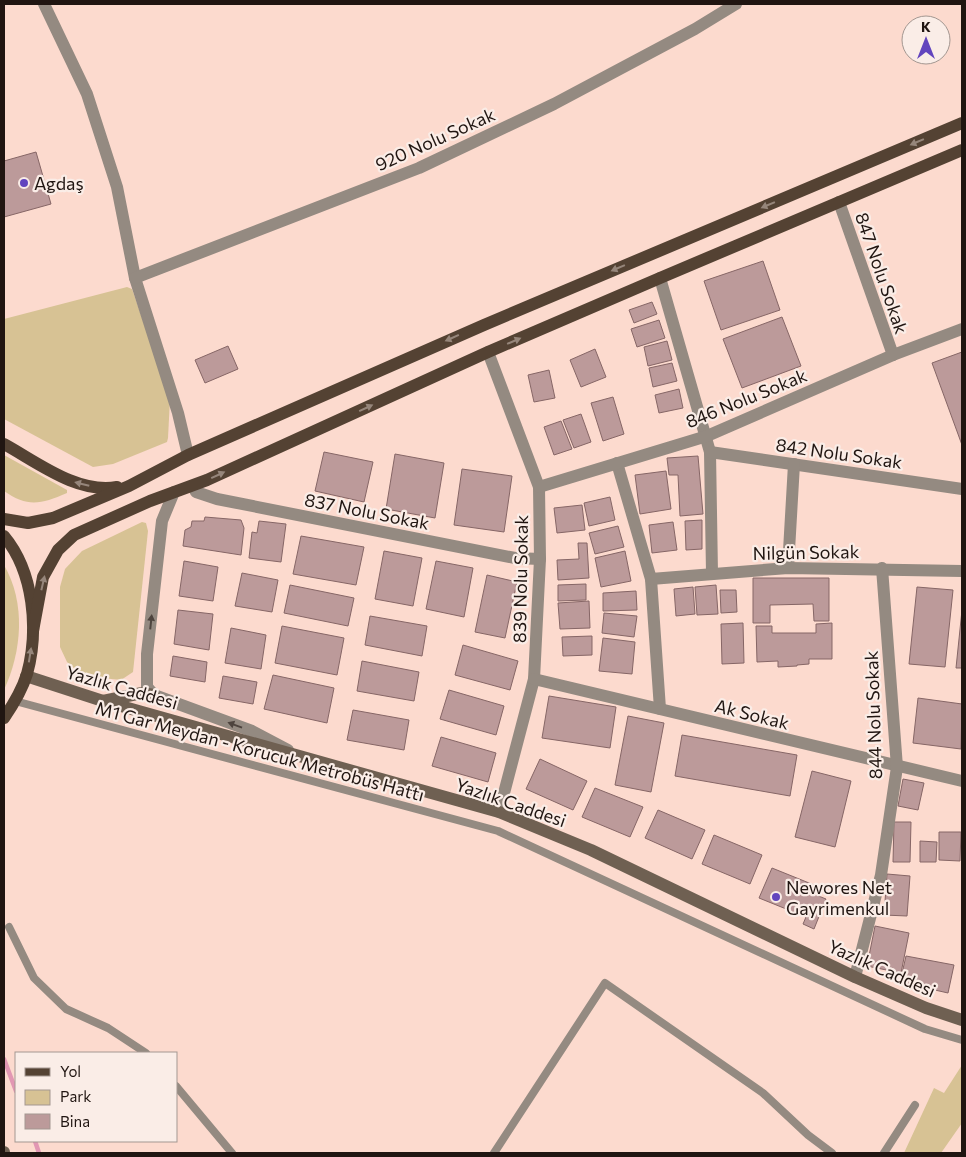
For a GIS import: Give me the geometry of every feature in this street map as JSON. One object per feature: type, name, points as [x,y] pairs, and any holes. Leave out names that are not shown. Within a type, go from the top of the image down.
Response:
[{"type":"main road","points":[[4,519],[38,522],[130,486],[188,455],[484,325],[962,123]]},
{"type":"main road","points":[[4,718],[15,701],[26,676],[43,577],[58,550],[74,535],[174,492],[193,486],[488,352],[962,150]]},
{"type":"main road","points":[[4,444],[75,483],[107,489],[130,486]]},
{"type":"main road","points":[[4,536],[22,568],[31,599],[33,631]]},
{"type":"main road","name":"Yazlık Caddesi","points":[[26,676],[103,701],[499,812],[591,850],[856,977],[926,1008],[959,1018]]},
{"type":"main road","points":[[103,701],[142,692],[154,695]]},
{"type":"street","points":[[44,4],[87,94],[117,188],[135,278],[178,413],[188,455]]},
{"type":"street","name":"920 Nolu Sokak","points":[[135,278],[418,168],[554,104],[695,29],[736,4]]},
{"type":"street","name":"847 Nolu Sokak","points":[[839,202],[893,355]]},
{"type":"street","points":[[660,278],[707,436],[710,452],[712,573]]},
{"type":"street","name":"846 Nolu Sokak","points":[[539,487],[707,436],[893,355],[962,329]]},
{"type":"street","name":"839 Nolu Sokak","points":[[488,352],[539,487],[540,559],[534,679],[499,812]]},
{"type":"street","name":"842 Nolu Sokak","points":[[710,452],[962,489]]},
{"type":"street","points":[[617,463],[652,579],[660,709]]},
{"type":"street","points":[[788,568],[794,464]]},
{"type":"street","name":"837 Nolu Sokak","points":[[193,486],[196,492],[217,499],[507,556],[540,559]]},
{"type":"street","points":[[174,492],[162,521],[147,654],[147,687],[154,695],[252,731],[295,754]]},
{"type":"street","name":"Nilgün Sokak","points":[[652,579],[788,568],[882,568],[962,571]]},
{"type":"street","name":"844 Nolu Sokak","points":[[856,977],[881,875],[897,767],[882,568]]},
{"type":"street","name":"Ak Sokak","points":[[534,679],[962,781]]},
{"type":"lane","name":"M1 Gar Meydan - Korucuk Metrobüs Hattı","points":[[15,701],[498,831],[925,1029],[962,1040]]},
{"type":"lane","points":[[8,927],[34,978],[66,1009],[108,1028],[144,1052]]},
{"type":"lane","points":[[494,1153],[605,983],[678,1031],[764,1093],[808,1135],[832,1153]]},
{"type":"lane","points":[[178,1088],[232,1153]]},
{"type":"lane","points":[[884,1153],[915,1105]]},
{"type":"green space","points":[[127,287],[132,289],[170,399],[168,438],[167,442],[113,464],[93,467],[4,419],[4,319]]},
{"type":"green space","points":[[4,455],[67,490],[67,493],[42,502],[28,502],[20,500],[4,491]]},
{"type":"green space","points":[[142,522],[146,523],[148,531],[133,672],[121,680],[83,676],[67,662],[60,647],[60,587],[65,569],[82,551]]},
{"type":"green space","points":[[4,565],[16,595],[19,627],[15,659],[4,690]]},
{"type":"green space","points":[[962,1065],[962,1123],[941,1153],[904,1153],[934,1088],[944,1093]]},
{"type":"building","name":"Agdaş","points":[[36,152],[51,204],[4,217],[4,161]]},
{"type":"building","points":[[763,261],[780,310],[721,330],[704,281]]},
{"type":"building","points":[[652,302],[657,314],[634,323],[629,310]]},
{"type":"building","points":[[782,317],[801,366],[742,388],[723,339]]},
{"type":"building","points":[[659,320],[665,338],[637,347],[631,329]]},
{"type":"building","points":[[667,341],[672,360],[648,366],[644,347]]},
{"type":"building","points":[[228,346],[238,369],[205,383],[195,360]]},
{"type":"building","points":[[595,349],[606,377],[581,387],[570,360]]},
{"type":"building","points":[[962,352],[962,445],[932,363]]},
{"type":"building","points":[[672,363],[677,381],[653,387],[649,368]]},
{"type":"building","points":[[549,370],[555,398],[534,402],[528,375]]},
{"type":"building","points":[[679,389],[683,408],[659,413],[655,395]]},
{"type":"building","points":[[613,397],[624,434],[603,441],[591,403]]},
{"type":"building","points":[[581,414],[591,442],[574,448],[563,420]]},
{"type":"building","points":[[561,421],[572,449],[554,455],[544,427]]},
{"type":"building","points":[[324,452],[373,462],[364,502],[315,491]]},
{"type":"building","points":[[395,454],[444,463],[435,518],[386,509]]},
{"type":"building","points":[[698,456],[703,514],[680,516],[678,475],[669,475],[667,458]]},
{"type":"building","points":[[462,469],[512,476],[504,532],[454,525]]},
{"type":"building","points":[[666,471],[671,509],[640,514],[635,475]]},
{"type":"building","points":[[610,497],[615,520],[589,526],[584,503]]},
{"type":"building","points":[[582,505],[585,530],[557,533],[554,508]]},
{"type":"building","points":[[205,517],[241,520],[244,528],[241,555],[183,546],[185,530],[191,527],[192,521],[204,521]]},
{"type":"building","points":[[702,520],[702,549],[686,550],[685,521]]},
{"type":"building","points":[[259,521],[286,524],[281,562],[249,558],[252,532],[257,533]]},
{"type":"building","points":[[673,522],[677,550],[652,553],[649,525]]},
{"type":"building","points":[[618,526],[624,547],[595,554],[589,533]]},
{"type":"building","points":[[301,536],[364,547],[356,585],[293,574]]},
{"type":"building","points":[[578,543],[587,543],[589,578],[558,580],[557,560],[579,559]]},
{"type":"building","points":[[384,551],[422,558],[413,606],[375,599]]},
{"type":"building","points":[[625,551],[631,581],[601,587],[595,558]]},
{"type":"building","points":[[184,561],[218,567],[213,601],[179,596]]},
{"type":"building","points":[[436,561],[473,568],[464,617],[426,609]]},
{"type":"building","points":[[242,573],[278,580],[272,612],[235,606]]},
{"type":"building","points":[[487,575],[517,582],[505,638],[475,632]]},
{"type":"building","points":[[753,578],[829,578],[829,621],[814,621],[813,604],[770,605],[770,623],[753,623]]},
{"type":"building","points":[[586,584],[586,600],[558,601],[558,585]]},
{"type":"building","points":[[290,585],[354,598],[348,626],[284,613]]},
{"type":"building","points":[[716,585],[718,614],[697,615],[695,587]]},
{"type":"building","points":[[693,587],[695,614],[676,616],[674,589]]},
{"type":"building","points":[[917,587],[953,590],[945,667],[909,664]]},
{"type":"building","points":[[720,590],[736,590],[737,612],[721,613]]},
{"type":"building","points":[[636,591],[637,610],[603,611],[603,593]]},
{"type":"building","points":[[589,601],[590,628],[560,629],[558,603]]},
{"type":"building","points":[[178,610],[213,614],[209,650],[174,644]]},
{"type":"building","points":[[962,610],[962,668],[956,668]]},
{"type":"building","points":[[604,613],[637,616],[634,637],[602,633]]},
{"type":"building","points":[[370,616],[427,626],[422,656],[365,645]]},
{"type":"building","points":[[743,623],[744,663],[722,664],[721,624]]},
{"type":"building","points":[[832,623],[832,659],[809,659],[809,664],[778,667],[778,661],[757,662],[756,626],[772,626],[772,633],[816,633],[816,624]]},
{"type":"building","points":[[282,626],[344,638],[337,675],[275,663]]},
{"type":"building","points":[[231,628],[266,635],[261,669],[225,663]]},
{"type":"building","points":[[592,636],[592,655],[563,656],[562,637]]},
{"type":"building","points":[[603,638],[635,642],[632,674],[599,671]]},
{"type":"building","points":[[463,645],[518,661],[510,690],[455,675]]},
{"type":"building","points":[[173,656],[207,662],[205,682],[170,676]]},
{"type":"building","points":[[362,661],[419,672],[414,701],[357,691]]},
{"type":"building","points":[[273,675],[334,688],[327,723],[264,709]]},
{"type":"building","points":[[223,676],[257,682],[253,704],[219,698]]},
{"type":"building","points":[[449,690],[504,706],[496,735],[440,719]]},
{"type":"building","points":[[549,696],[616,707],[610,748],[542,738]]},
{"type":"building","points":[[918,698],[962,704],[961,749],[913,743]]},
{"type":"building","points":[[353,710],[409,720],[404,750],[347,740]]},
{"type":"building","points":[[628,716],[664,723],[651,792],[615,785]]},
{"type":"building","points":[[682,735],[797,755],[790,796],[675,776]]},
{"type":"building","points":[[441,737],[496,753],[488,782],[432,766]]},
{"type":"building","points":[[540,759],[587,781],[573,810],[526,789]]},
{"type":"building","points":[[812,771],[851,781],[835,847],[795,837]]},
{"type":"building","points":[[903,779],[924,783],[918,810],[898,806]]},
{"type":"building","points":[[595,788],[643,807],[630,837],[582,817]]},
{"type":"building","points":[[658,810],[705,830],[692,859],[645,838]]},
{"type":"building","points":[[894,822],[911,822],[910,862],[893,862]]},
{"type":"building","points":[[939,832],[961,832],[960,861],[939,860]]},
{"type":"building","points":[[714,835],[762,855],[750,884],[702,864]]},
{"type":"building","points":[[920,841],[937,842],[936,862],[920,862]]},
{"type":"building","points":[[772,868],[819,887],[816,895],[826,899],[814,929],[803,924],[806,917],[759,898]]},
{"type":"building","points":[[887,874],[910,876],[907,916],[884,915]]},
{"type":"building","points":[[875,926],[909,933],[901,973],[867,966]]},
{"type":"building","points":[[906,956],[954,965],[948,993],[900,982]]},
{"type":"waterway","points":[[4,1059],[15,1088]]},
{"type":"waterway","points":[[35,1142],[39,1153]]},
{"type":"place","name":"Agdaş","points":[[24,183]]},
{"type":"place","name":"Newores Net Gayrimenkul","points":[[776,897]]}]
